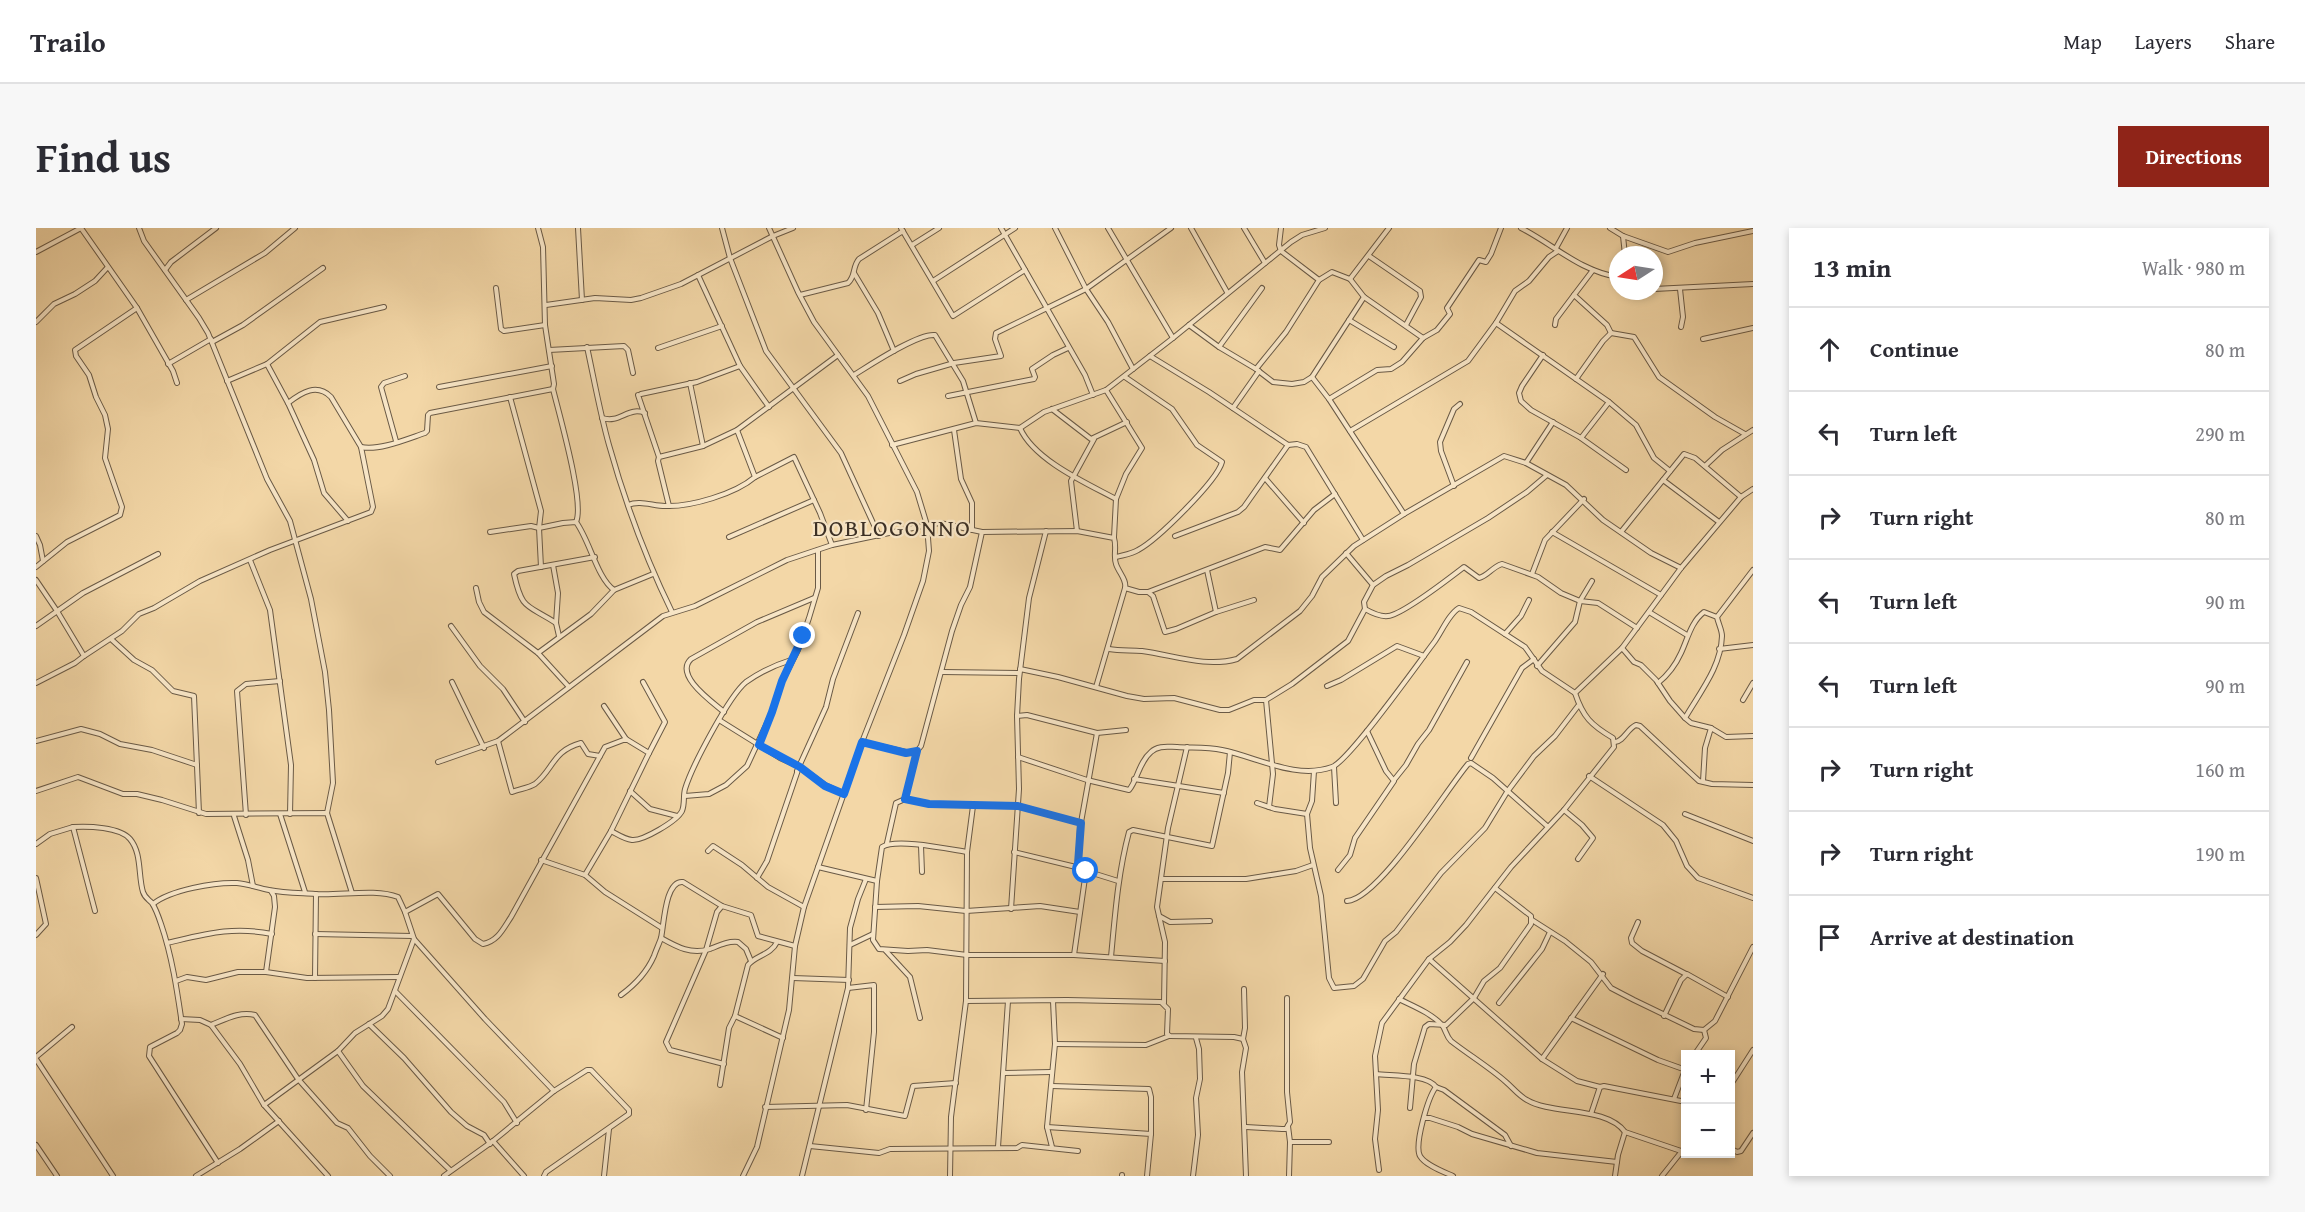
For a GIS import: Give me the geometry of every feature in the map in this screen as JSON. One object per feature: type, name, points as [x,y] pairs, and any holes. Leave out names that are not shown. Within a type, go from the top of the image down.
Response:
[{"type":"street","points":[[36,252],[81,228],[137,308],[173,371],[177,383]]},
{"type":"street","points":[[139,228],[144,241],[186,300],[211,341],[272,489],[290,521],[314,609],[325,672],[333,783],[327,813],[352,893]]},
{"type":"street","points":[[165,270],[171,262],[216,228]]},
{"type":"street","points":[[186,300],[265,253],[294,228]]},
{"type":"street","points":[[538,228],[542,245],[546,325],[553,388],[576,484],[579,509],[576,522],[595,557],[605,582],[614,590]]},
{"type":"street","points":[[578,228],[582,300]]},
{"type":"street","points":[[722,228],[730,258],[766,351],[841,453],[879,536]]},
{"type":"street","points":[[744,1176],[757,1147],[783,1038],[789,1010],[795,946],[804,907],[862,742],[901,644],[923,581],[929,551],[927,525],[917,492],[868,396],[814,322],[770,228]]},
{"type":"street","points":[[546,305],[595,298],[636,300],[681,284],[793,228]]},
{"type":"street","points":[[912,245],[939,228]]},
{"type":"street","points":[[1001,228],[1093,395]]},
{"type":"street","points":[[933,281],[1014,228]]},
{"type":"street","points":[[1055,228],[1086,289],[1108,322],[1133,369]]},
{"type":"street","points":[[1108,228],[1173,338]]},
{"type":"street","points":[[900,381],[954,363],[1001,356],[995,339],[996,333],[1086,289],[1171,228]]},
{"type":"street","points":[[1191,228],[1227,292]]},
{"type":"street","points":[[1244,228],[1265,263]]},
{"type":"street","points":[[1281,228],[1279,244],[1281,250],[1319,280]]},
{"type":"street","points":[[892,445],[976,423],[1020,428],[1052,409],[1106,390],[1281,250],[1302,235],[1325,228]]},
{"type":"street","points":[[1350,279],[1389,228]]},
{"type":"street","points":[[1329,399],[1377,370],[1391,369],[1402,362],[1424,338],[1437,330],[1450,314],[1447,308],[1479,260],[1486,262],[1501,228]]},
{"type":"street","points":[[1521,228],[1593,270],[1609,274]]},
{"type":"street","points":[[1350,431],[1468,361],[1496,323],[1515,291],[1529,281],[1557,250],[1567,228]]},
{"type":"street","points":[[1610,228],[1623,236],[1668,252],[1738,230],[1753,231]]},
{"type":"street","points":[[800,295],[848,283],[852,280],[854,265],[859,259],[902,230],[953,316],[1025,270]]},
{"type":"street","points":[[1623,236],[1624,246]]},
{"type":"street","points":[[1369,256],[1420,291],[1421,297],[1406,325]]},
{"type":"street","points":[[36,322],[54,303],[75,294],[95,281],[107,268]]},
{"type":"street","points":[[168,364],[243,325],[322,268]]},
{"type":"street","points":[[1555,324],[1556,319],[1593,270]]},
{"type":"street","points":[[1233,408],[1319,280],[1332,272],[1350,279],[1364,297],[1424,338]]},
{"type":"street","points":[[854,273],[878,313],[894,351]]},
{"type":"street","points":[[698,275],[740,366],[769,407]]},
{"type":"street","points":[[1663,289],[1753,284]]},
{"type":"street","points":[[496,288],[501,329],[504,331],[546,325]]},
{"type":"street","points":[[1219,347],[1262,288]]},
{"type":"street","points":[[1680,289],[1683,317],[1681,327]]},
{"type":"street","points":[[1574,295],[1607,325],[1611,333]]},
{"type":"street","points":[[1189,325],[1273,382],[1280,384],[1304,382],[1312,377],[1364,297]]},
{"type":"street","points":[[227,381],[267,363],[320,322],[384,307]]},
{"type":"street","points":[[36,567],[67,542],[120,515],[122,511],[105,458],[108,429],[105,415],[89,375],[76,356],[75,350],[137,308]]},
{"type":"street","points":[[1349,320],[1394,347]]},
{"type":"street","points":[[1496,323],[1609,402],[1636,425],[1654,458],[1670,471]]},
{"type":"street","points":[[658,348],[722,326]]},
{"type":"street","points":[[1703,339],[1752,328],[1753,335]]},
{"type":"street","points":[[1576,379],[1611,333]]},
{"type":"street","points":[[1611,333],[1634,337],[1659,377],[1715,417],[1745,434]]},
{"type":"street","points":[[854,375],[894,351],[933,334],[954,363],[968,391],[976,423]]},
{"type":"street","points":[[549,350],[624,346],[630,354],[633,373]]},
{"type":"street","points":[[587,347],[615,465],[653,574],[672,612]]},
{"type":"street","points":[[948,396],[1034,379],[1032,369],[1068,348]]},
{"type":"street","points":[[659,457],[703,446],[737,430],[838,355]]},
{"type":"street","points":[[1543,355],[1519,393],[1521,401],[1581,438],[1626,470]]},
{"type":"street","points":[[1150,356],[1288,445],[1297,444],[1306,447],[1363,540]]},
{"type":"street","points":[[267,363],[314,460],[324,493],[348,521]]},
{"type":"street","points":[[439,387],[552,366]]},
{"type":"street","points":[[669,506],[659,457],[640,395],[690,383],[740,366]]},
{"type":"street","points":[[396,441],[381,387],[384,383],[405,376]]},
{"type":"street","points":[[1116,557],[1136,551],[1156,537],[1208,486],[1222,462],[1197,445],[1172,409],[1125,377]]},
{"type":"street","points":[[1312,377],[1329,399],[1404,514]]},
{"type":"street","points":[[690,383],[703,446]]},
{"type":"street","points":[[362,447],[381,447],[426,432],[430,413],[553,388]]},
{"type":"street","points":[[36,683],[75,663],[123,631],[139,614],[154,609],[200,581],[295,540],[369,514],[373,507],[362,447],[331,397],[324,390],[312,389],[288,403]]},
{"type":"street","points":[[1096,687],[1109,649],[1126,582],[1116,566],[1114,538],[1116,499],[1126,474],[1141,451],[1127,422],[1106,390]]},
{"type":"street","points":[[510,397],[541,511],[539,528],[541,567]]},
{"type":"street","points":[[1581,438],[1609,402]]},
{"type":"street","points":[[1454,486],[1441,452],[1440,442],[1454,408],[1460,404]]},
{"type":"street","points":[[1052,409],[1088,437],[1094,439]]},
{"type":"street","points":[[602,418],[616,420],[633,411],[645,413]]},
{"type":"street","points":[[1077,531],[1071,481],[1094,439],[1127,422]]},
{"type":"street","points":[[1526,463],[1553,422]]},
{"type":"street","points":[[1020,428],[1030,444],[1074,476],[1116,499]]},
{"type":"street","points":[[737,430],[754,477]]},
{"type":"street","points":[[954,430],[961,479],[971,499],[972,530]]},
{"type":"street","points":[[1705,466],[1722,450],[1753,430]]},
{"type":"street","points":[[1175,536],[1238,512],[1244,507],[1288,445]]},
{"type":"street","points":[[1621,532],[1684,454],[1689,454],[1742,497]]},
{"type":"street","points":[[1109,649],[1140,651],[1206,661],[1226,662],[1238,659],[1300,611],[1312,596],[1322,577],[1363,540],[1504,456],[1526,463],[1566,485],[1584,499],[1603,520],[1651,553],[1681,568]]},
{"type":"street","points":[[628,505],[635,502],[669,506],[704,500],[730,491],[794,457],[832,545]]},
{"type":"street","points":[[942,672],[1020,671],[1144,699],[1174,698],[1220,710],[1229,710],[1254,700],[1266,700],[1292,684],[1348,641],[1365,609],[1364,602],[1373,585],[1488,518],[1527,492],[1547,475]]},
{"type":"street","points":[[1265,478],[1304,523]]},
{"type":"street","points":[[1663,480],[1719,522]]},
{"type":"street","points":[[1575,693],[1622,648],[1681,568],[1719,522],[1742,497],[1753,489]]},
{"type":"street","points":[[1125,588],[1148,592],[1265,547],[1280,550],[1314,510],[1335,494]]},
{"type":"street","points":[[1532,574],[1545,540],[1584,499]]},
{"type":"street","points":[[729,537],[814,500]]},
{"type":"street","points":[[490,532],[576,522]]},
{"type":"street","points":[[438,762],[484,748],[498,741],[663,616],[695,606],[771,567],[832,545],[940,524],[982,532],[1077,531],[1114,538]]},
{"type":"street","points":[[1011,909],[1018,806],[1017,716],[1020,671],[1029,598],[1046,531]]},
{"type":"street","points":[[905,799],[954,624],[970,587],[982,532]]},
{"type":"street","points":[[1552,532],[1661,595]]},
{"type":"street","points":[[36,536],[43,561]]},
{"type":"street","points":[[685,796],[705,796],[726,785],[747,766],[759,745],[792,660],[798,651],[815,598],[819,574],[818,550]]},
{"type":"street","points":[[1346,553],[1373,585]]},
{"type":"street","points":[[36,626],[93,587],[158,554]]},
{"type":"street","points":[[556,623],[526,605],[520,598],[514,574],[518,571],[595,557]]},
{"type":"street","points":[[250,560],[270,610],[291,765],[290,814]]},
{"type":"street","points":[[1365,609],[1377,615],[1389,616],[1406,608],[1464,567],[1479,578],[1502,564],[1515,571],[1532,574],[1561,593],[1580,601],[1598,603],[1637,628]]},
{"type":"street","points":[[553,565],[558,592],[556,623],[559,636]]},
{"type":"street","points":[[1208,570],[1216,612]]},
{"type":"street","points":[[1717,617],[1753,570]]},
{"type":"street","points":[[538,653],[591,614],[614,590],[653,574]]},
{"type":"street","points":[[36,580],[84,656]]},
{"type":"street","points":[[1537,666],[1575,622],[1580,601],[1592,581]]},
{"type":"street","points":[[476,588],[484,612],[538,653],[569,687]]},
{"type":"street","points":[[1148,592],[1155,599],[1165,632],[1254,600]]},
{"type":"street","points":[[724,712],[692,682],[685,669],[686,663],[746,627],[815,598]]},
{"type":"street","points":[[1504,634],[1521,616],[1529,600]]},
{"type":"street","points":[[1018,757],[1087,780],[1129,790],[1148,755],[1158,747],[1201,747],[1230,752],[1302,771],[1334,767],[1367,731],[1459,608],[1471,612],[1525,647],[1537,666],[1575,693],[1578,706],[1590,723],[1613,738],[1615,742]]},
{"type":"street","points":[[1648,612],[1688,635]]},
{"type":"street","points":[[1658,683],[1666,677],[1681,653],[1697,617],[1704,612],[1717,617]]},
{"type":"street","points":[[757,878],[767,861],[798,768],[826,707],[833,679],[858,613]]},
{"type":"street","points":[[1685,718],[1707,684],[1717,661],[1722,634],[1717,617]]},
{"type":"street","points":[[451,626],[480,666],[503,689],[525,722]]},
{"type":"street","points":[[110,639],[134,660],[152,670],[173,691],[194,696],[199,813]]},
{"type":"street","points":[[1719,649],[1753,645]]},
{"type":"street","points":[[1327,686],[1341,680],[1396,646],[1424,656]]},
{"type":"street","points":[[1622,648],[1632,661],[1641,665],[1658,683],[1691,723],[1711,728],[1726,737],[1753,736]]},
{"type":"street","points":[[1471,758],[1522,669],[1534,659]]},
{"type":"street","points":[[610,831],[627,839],[637,840],[658,831],[678,816],[681,812],[685,789],[719,720],[745,683],[772,667],[792,660]]},
{"type":"street","points":[[1338,870],[1350,855],[1355,838],[1418,744],[1430,730],[1467,662]]},
{"type":"street","points":[[246,815],[237,691],[246,684],[280,681]]},
{"type":"street","points":[[452,682],[484,748]]},
{"type":"street","points":[[585,875],[665,722],[643,682]]},
{"type":"street","points":[[1743,700],[1753,683]]},
{"type":"street","points":[[1266,700],[1273,765],[1269,807]]},
{"type":"street","points":[[604,706],[626,739],[649,753]]},
{"type":"street","points":[[1314,771],[1312,801],[1307,814],[1321,896],[1324,941],[1332,985],[1341,989],[1354,986],[1367,972],[1385,941],[1396,932],[1441,873],[1485,828],[1507,792],[1539,749],[1556,736],[1578,706]]},
{"type":"street","points":[[1017,716],[1027,715],[1097,733],[1126,730]]},
{"type":"street","points":[[719,720],[825,786],[844,794]]},
{"type":"street","points":[[1615,742],[1621,740],[1631,728],[1636,725],[1640,726],[1699,781],[1712,784],[1753,785]]},
{"type":"street","points":[[1703,782],[1705,748],[1711,728]]},
{"type":"street","points":[[36,741],[81,729],[111,738],[120,744],[152,750],[197,765]]},
{"type":"street","points":[[1367,731],[1386,771],[1394,780]]},
{"type":"street","points":[[1080,868],[1081,823],[1097,733]]},
{"type":"street","points":[[405,912],[438,894],[442,896],[475,939],[483,944],[490,943],[511,917],[605,747],[626,739]]},
{"type":"street","points":[[498,741],[512,792],[535,783],[561,753],[576,744],[581,743],[588,754],[600,756]]},
{"type":"street","points":[[862,742],[906,753],[917,751]]},
{"type":"street","points":[[1379,1170],[1376,1139],[1378,1110],[1375,1056],[1382,1023],[1429,959],[1450,942],[1563,810],[1589,776],[1612,752],[1615,742]]},
{"type":"street","points":[[1187,747],[1176,786],[1157,907],[1165,942],[1164,1004],[1168,1009],[1167,1034],[1196,1038],[1234,1037],[1243,1039]]},
{"type":"street","points":[[1111,957],[1118,902],[1118,881],[1131,831],[1212,846],[1224,793],[1230,752]]},
{"type":"street","points":[[1347,901],[1365,894],[1387,870],[1426,823],[1468,764],[1471,763],[1493,778],[1547,826]]},
{"type":"street","points":[[1334,767],[1336,803]]},
{"type":"street","points":[[1589,776],[1664,825],[1676,841],[1687,866],[1698,878],[1753,898]]},
{"type":"street","points":[[36,791],[78,777],[123,794],[137,794],[162,800],[199,813],[234,816],[327,813]]},
{"type":"street","points":[[1134,779],[1224,793]]},
{"type":"street","points":[[630,790],[650,809],[678,816]]},
{"type":"street","points":[[920,1018],[909,977],[885,951],[876,946],[873,934],[882,847],[887,843],[896,803],[905,799],[929,804],[1018,806],[1081,823]]},
{"type":"street","points":[[1257,803],[1307,814]]},
{"type":"street","points":[[950,1176],[949,1147],[966,1001],[967,852],[973,806]]},
{"type":"street","points":[[1563,810],[1582,825],[1593,838],[1578,859]]},
{"type":"street","points":[[280,814],[305,892]]},
{"type":"street","points":[[1685,814],[1753,841]]},
{"type":"street","points":[[234,816],[248,860],[253,886]]},
{"type":"street","points":[[36,844],[50,834],[73,826],[104,829],[124,834],[131,840],[140,867],[142,890],[145,897],[153,904],[167,943],[176,981],[181,1019],[180,1030],[150,1047],[148,1056],[218,1163]]},
{"type":"street","points":[[73,826],[95,911]]},
{"type":"street","points":[[887,843],[967,852]]},
{"type":"street","points":[[708,851],[712,846],[742,865],[768,887],[804,907]]},
{"type":"street","points":[[921,846],[922,872]]},
{"type":"street","points":[[1014,852],[1080,868],[1118,881]]},
{"type":"street","points":[[541,860],[585,875],[605,892],[662,928]]},
{"type":"street","points":[[1161,879],[1246,879],[1296,871],[1314,865]]},
{"type":"street","points":[[818,867],[877,881]]},
{"type":"street","points":[[1074,956],[1086,871]]},
{"type":"street","points":[[36,878],[46,924],[36,935]]},
{"type":"street","points":[[802,1176],[848,988],[850,928],[866,879]]},
{"type":"street","points":[[621,995],[632,987],[646,969],[661,938],[670,895],[678,881],[722,906],[751,915],[759,936],[795,946]]},
{"type":"street","points":[[153,904],[182,891],[238,883],[270,890],[398,897],[413,938],[485,1019],[554,1091]]},
{"type":"street","points":[[1495,888],[1531,916],[1532,920],[1565,941],[1603,974],[1611,988],[1694,1029],[1704,1030],[1715,1020],[1753,947]]},
{"type":"street","points":[[266,972],[275,902],[270,890]]},
{"type":"street","points":[[315,978],[316,894]]},
{"type":"street","points":[[722,906],[717,912],[706,950],[667,1037],[667,1046],[670,1050],[724,1064]]},
{"type":"street","points":[[875,907],[918,906],[966,911],[1040,906],[1080,912]]},
{"type":"street","points":[[1158,915],[1170,922],[1210,921]]},
{"type":"street","points":[[1442,1026],[1474,998],[1484,981],[1500,968],[1524,937],[1532,920]]},
{"type":"street","points":[[1638,922],[1630,940],[1635,947],[1728,997]]},
{"type":"street","points":[[167,943],[228,930],[272,934]]},
{"type":"street","points":[[1499,1003],[1542,949],[1550,932]]},
{"type":"street","points":[[315,934],[413,938]]},
{"type":"street","points":[[849,946],[858,939],[873,934]]},
{"type":"street","points":[[264,1105],[338,1051],[355,1033],[382,1016],[388,1009],[413,938]]},
{"type":"street","points":[[661,938],[684,950],[706,950],[738,942],[746,949],[751,961]]},
{"type":"street","points":[[720,1084],[729,1028],[735,1016],[748,965],[771,950],[777,942]]},
{"type":"street","points":[[885,951],[927,950],[967,955],[1111,957],[1165,961]]},
{"type":"street","points":[[1429,959],[1542,1059],[1577,1081],[1600,1088],[1604,1086],[1681,1101]]},
{"type":"street","points":[[176,981],[187,977],[206,980],[238,972],[266,972],[315,978],[399,978]]},
{"type":"street","points":[[1542,1059],[1603,974]]},
{"type":"street","points":[[1664,1016],[1681,980],[1687,974]]},
{"type":"street","points":[[793,978],[849,980]]},
{"type":"street","points":[[848,988],[873,984],[874,986],[874,1032],[866,1110]]},
{"type":"street","points":[[1244,989],[1243,1039],[1246,1048],[1242,1064],[1246,1176]]},
{"type":"street","points":[[395,991],[504,1102],[517,1123]]},
{"type":"street","points":[[1287,998],[1289,1176]]},
{"type":"street","points":[[1399,999],[1426,1013],[1442,1026],[1451,1041],[1526,1100],[1545,1107],[1559,1107],[1591,1114],[1620,1124],[1625,1131],[1681,1151],[1662,1176]]},
{"type":"street","points":[[1052,1147],[1047,1126],[1055,1044],[1053,1000]]},
{"type":"street","points":[[966,1001],[1113,1000],[1164,1004]]},
{"type":"street","points":[[998,1147],[1008,1001]]},
{"type":"street","points":[[212,1025],[236,1015],[248,1013],[255,1015],[298,1079],[337,1123],[348,1128],[370,1156],[390,1176]]},
{"type":"street","points":[[735,1016],[783,1038]]},
{"type":"street","points":[[1571,1018],[1658,1060],[1681,1069]]},
{"type":"street","points":[[181,1019],[200,1020],[212,1025],[240,1064],[264,1105],[328,1176]]},
{"type":"street","points":[[369,1023],[451,1112],[467,1126],[484,1135],[524,1176]]},
{"type":"street","points":[[1410,1108],[1414,1064],[1425,1027],[1430,1024],[1442,1026]]},
{"type":"street","points":[[72,1027],[36,1058],[113,1176]]},
{"type":"street","points":[[1698,1050],[1706,1038],[1704,1030]]},
{"type":"street","points":[[1055,1044],[1146,1045],[1168,1036]]},
{"type":"street","points":[[1193,1176],[1198,1136],[1196,1098],[1200,1079],[1199,1049],[1196,1038]]},
{"type":"street","points":[[1735,1079],[1753,1050]]},
{"type":"street","points":[[338,1051],[363,1086],[450,1170]]},
{"type":"street","points":[[444,1176],[517,1123],[554,1091],[587,1070],[593,1071],[629,1112],[544,1176]]},
{"type":"street","points":[[1004,1073],[1052,1072]]},
{"type":"street","points":[[1376,1074],[1432,1082],[1505,1135],[1511,1146]]},
{"type":"street","points":[[1674,1099],[1681,1081]]},
{"type":"street","points":[[765,1107],[847,1105],[905,1116],[913,1086],[956,1083]]},
{"type":"street","points":[[1052,1086],[1149,1089],[1152,1134],[1147,1176]]},
{"type":"street","points":[[1436,1087],[1420,1132],[1419,1154],[1422,1159],[1453,1176]]},
{"type":"street","points":[[1591,1114],[1600,1088]]},
{"type":"street","points":[[1424,1118],[1458,1126],[1472,1134],[1537,1153],[1617,1162]]},
{"type":"street","points":[[196,1176],[279,1121]]},
{"type":"street","points":[[1047,1126],[1152,1134]]},
{"type":"street","points":[[1246,1127],[1282,1129],[1288,1126]]},
{"type":"street","points":[[604,1176],[609,1128]]},
{"type":"street","points":[[1615,1176],[1625,1131]]},
{"type":"street","points":[[1735,1151],[1741,1151],[1753,1133]]},
{"type":"street","points":[[1290,1142],[1329,1142]]},
{"type":"street","points":[[36,1144],[57,1176]]},
{"type":"street","points":[[810,1146],[879,1154],[890,1149],[1017,1148],[1022,1145],[1078,1151]]},
{"type":"district","name":"DOBLOGONNO","points":[[892,528]]},
{"type":"route","points":[[803,636],[798,651],[782,681],[759,745],[800,767],[825,786],[844,794],[862,742],[906,753],[917,751],[905,799],[929,804],[1018,806],[1081,823],[1078,864],[1086,871]]}]
